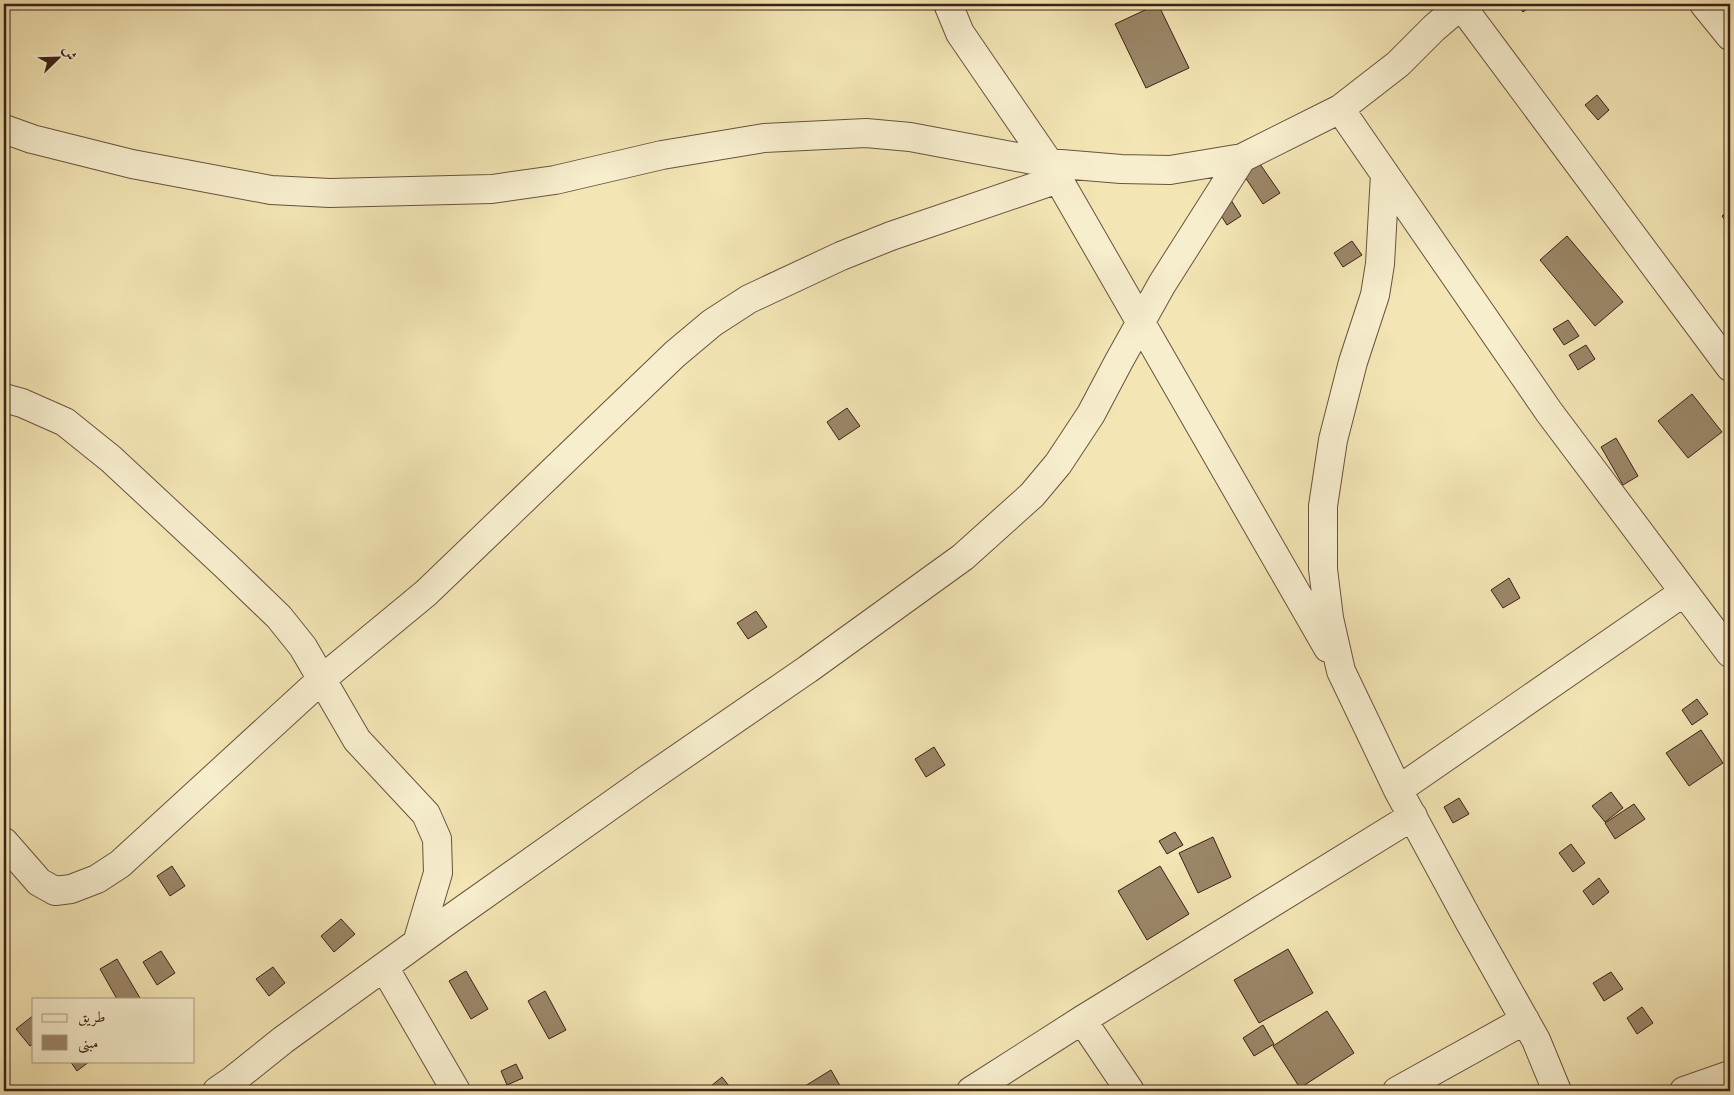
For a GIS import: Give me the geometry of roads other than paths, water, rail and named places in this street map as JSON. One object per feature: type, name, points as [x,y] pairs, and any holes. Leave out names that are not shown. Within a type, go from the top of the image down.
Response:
[{"type":"street","points":[[948,4],[960,33],[1054,171],[1341,671],[1398,790],[1536,1040],[1557,1091]]},
{"type":"street","points":[[4,129],[32,139],[132,164],[271,190],[330,193],[492,189],[555,180],[662,155],[764,138],[856,134],[910,137],[1054,171],[1170,170],[1242,158],[1340,109],[1398,64],[1461,4],[1722,337],[1730,367]]},
{"type":"street","points":[[1704,4],[1730,36]]},
{"type":"street","points":[[1340,109],[1549,412],[1730,653]]},
{"type":"street","points":[[227,1088],[283,1040],[417,943],[648,779],[808,669],[963,557],[1032,496],[1058,464],[1091,414],[1162,284],[1242,158]]},
{"type":"street","points":[[4,842],[38,882],[55,891],[72,889],[97,879],[120,864],[322,679],[426,593],[675,354],[712,323],[749,299],[841,256],[1054,171]]},
{"type":"street","points":[[1341,671],[1329,618],[1323,569],[1323,506],[1333,440],[1353,362],[1375,295],[1380,264],[1385,174]]},
{"type":"street","points":[[4,398],[22,403],[65,422],[111,459],[225,565],[279,618],[303,647],[357,740],[426,814],[437,839],[438,873],[417,943]]},
{"type":"street","points":[[1398,790],[1684,592]]},
{"type":"street","points":[[971,1091],[1082,1020],[1413,816]]},
{"type":"street","points":[[384,967],[456,1091]]},
{"type":"street","points":[[1082,1020],[1130,1091]]},
{"type":"street","points":[[1397,1091],[1525,1020]]},
{"type":"street","points":[[1684,1091],[1730,1075]]}]
